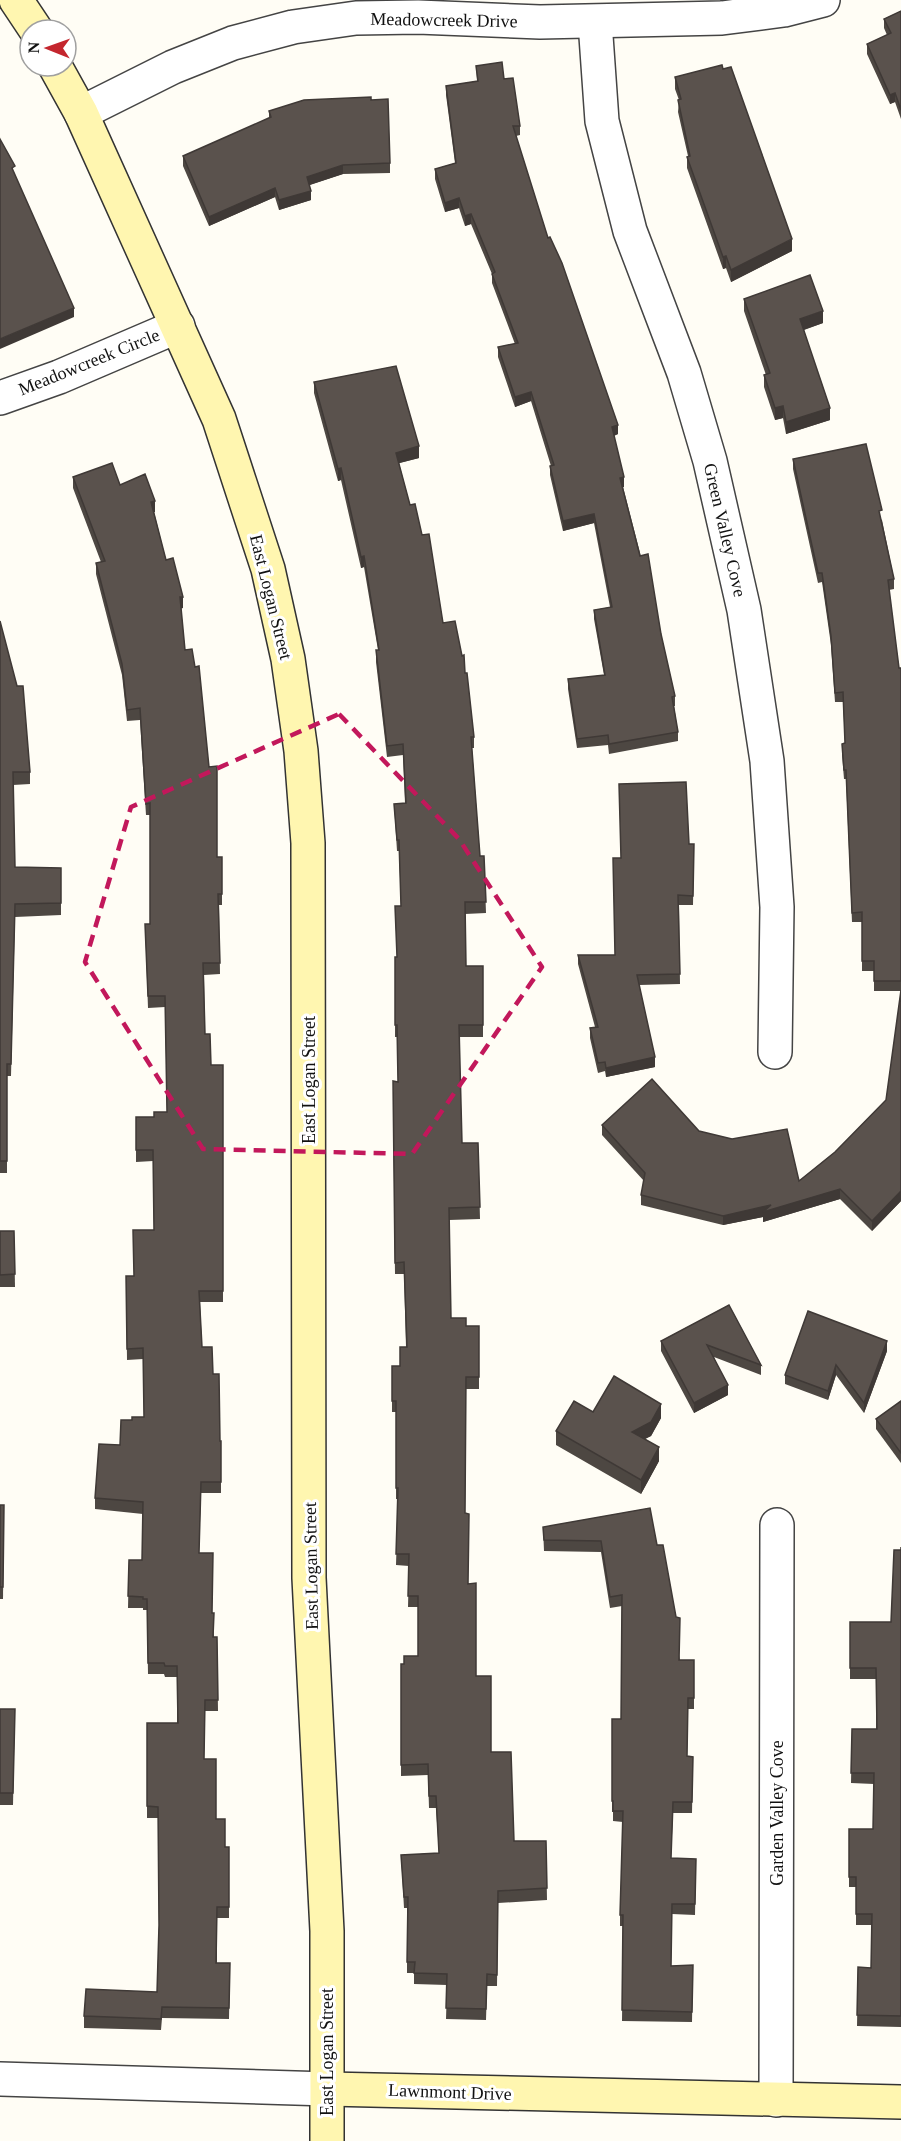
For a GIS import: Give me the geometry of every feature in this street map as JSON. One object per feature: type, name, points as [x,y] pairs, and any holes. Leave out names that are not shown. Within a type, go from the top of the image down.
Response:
[{"type":"street","points":[[16,0],[28,18]]},
{"type":"street","name":"Meadowcreek Drive","points":[[81,113],[173,68],[233,43],[293,27],[356,18],[418,16],[540,22],[722,18],[784,9],[823,0]]},
{"type":"street","name":"Green Valley Cove","points":[[595,22],[602,121],[630,231],[684,373],[710,461],[744,610],[767,761],[777,907],[775,1052]]},
{"type":"street","name":"East Logan Street","points":[[62,78],[81,113],[219,419],[268,569],[288,659],[301,751],[309,843],[309,1578],[327,1931],[327,2141]]},
{"type":"street","name":"Meadowcreek Circle","points":[[0,398],[59,377],[178,326]]},
{"type":"street","name":"Garden Valley Cove","points":[[777,1525],[777,2100]]},
{"type":"street","name":"Lawnmont Drive","points":[[0,2079],[901,2102]]},
{"type":"highlighted area","points":[[339,714],[459,839],[542,967],[412,1154],[203,1149],[85,962],[131,807]]},
{"type":"building","points":[[901,11],[901,110],[895,93],[890,95],[867,44],[891,33],[884,19]]},
{"type":"building","points":[[502,62],[504,79],[513,78],[520,126],[513,126],[548,238],[550,237],[562,263],[618,425],[612,427],[624,477],[620,478],[640,556],[648,554],[661,634],[675,696],[672,697],[678,732],[609,744],[608,735],[577,739],[568,679],[605,675],[594,610],[612,607],[594,514],[563,521],[550,466],[554,465],[531,392],[515,397],[498,347],[518,343],[492,274],[495,272],[471,214],[465,216],[459,198],[445,203],[435,169],[456,163],[446,86],[478,81],[476,66]]},
{"type":"building","points":[[722,65],[723,69],[731,67],[792,239],[731,270],[726,256],[723,257],[687,157],[690,156],[675,77]]},
{"type":"building","points":[[371,97],[371,100],[388,99],[390,163],[343,165],[307,177],[311,191],[279,200],[275,188],[209,217],[183,156],[271,117],[269,111],[304,100]]},
{"type":"building","points":[[0,139],[15,166],[12,168],[74,308],[0,339]]},
{"type":"building","points":[[810,275],[823,311],[800,319],[830,408],[786,422],[783,406],[775,408],[764,375],[770,373],[744,299]]},
{"type":"building","points":[[396,366],[419,446],[396,453],[410,505],[415,504],[422,535],[429,534],[443,623],[455,621],[462,656],[464,655],[474,737],[471,737],[480,856],[484,856],[486,902],[465,902],[466,966],[483,966],[483,1025],[459,1025],[462,1143],[478,1143],[480,1207],[449,1208],[451,1318],[466,1318],[466,1326],[479,1326],[479,1377],[466,1377],[465,1513],[469,1514],[468,1584],[476,1583],[476,1676],[491,1676],[491,1752],[511,1752],[514,1841],[546,1841],[547,1888],[498,1891],[497,1975],[487,1974],[486,2009],[446,2008],[447,1974],[414,1973],[415,1962],[407,1962],[408,1897],[404,1897],[401,1855],[439,1853],[436,1796],[429,1796],[428,1764],[401,1765],[401,1664],[404,1664],[404,1656],[418,1656],[418,1596],[408,1596],[409,1554],[396,1554],[398,1488],[396,1488],[396,1401],[392,1401],[392,1366],[400,1366],[400,1347],[407,1347],[404,1262],[395,1263],[393,1081],[398,1082],[397,1025],[395,1025],[395,957],[397,957],[395,906],[401,906],[399,840],[397,840],[394,804],[406,803],[403,744],[387,746],[376,650],[379,650],[364,556],[361,557],[341,468],[338,469],[314,382]]},
{"type":"building","points":[[866,444],[882,510],[879,511],[894,579],[888,580],[899,668],[901,668],[901,981],[874,981],[874,961],[862,961],[862,912],[852,913],[846,770],[844,770],[842,744],[845,743],[843,692],[835,693],[831,636],[822,573],[818,573],[793,459]]},
{"type":"building","points":[[112,463],[120,485],[145,474],[155,501],[151,502],[166,560],[173,558],[183,597],[180,597],[185,650],[192,649],[195,667],[199,666],[209,767],[217,766],[217,857],[222,857],[222,894],[218,894],[220,963],[203,963],[205,1034],[210,1034],[211,1065],[223,1065],[223,1291],[199,1291],[202,1347],[212,1347],[213,1374],[219,1374],[221,1482],[201,1482],[199,1553],[213,1553],[212,1613],[214,1613],[213,1637],[217,1637],[218,1700],[205,1700],[204,1759],[216,1759],[216,1819],[225,1819],[225,1847],[229,1847],[229,1907],[217,1907],[216,1963],[230,1963],[229,2008],[162,2007],[161,2019],[84,2016],[86,1989],[157,1992],[158,1807],[147,1806],[147,1723],[178,1723],[177,1666],[148,1663],[147,1599],[128,1596],[129,1560],[142,1560],[143,1502],[95,1498],[99,1444],[120,1445],[121,1420],[144,1417],[143,1348],[127,1349],[126,1276],[134,1276],[133,1230],[154,1230],[153,1150],[136,1150],[136,1117],[154,1117],[154,1112],[167,1112],[165,996],[148,996],[145,924],[150,924],[150,803],[146,804],[140,708],[127,710],[122,664],[96,563],[105,561],[73,477]]},
{"type":"building","points":[[0,621],[17,686],[23,686],[30,772],[13,772],[15,867],[61,868],[61,903],[15,904],[11,1064],[7,1064],[7,1161],[0,1161]]},
{"type":"building","points":[[686,782],[689,844],[694,844],[693,896],[678,895],[680,974],[637,975],[655,1057],[606,1068],[605,1062],[598,1063],[590,1028],[598,1027],[578,955],[615,955],[613,858],[621,858],[619,784]]},
{"type":"building","points":[[901,990],[901,1191],[872,1221],[840,1189],[763,1212],[771,1205],[723,1216],[641,1195],[645,1173],[602,1125],[652,1079],[699,1131],[732,1139],[787,1129],[799,1181],[835,1152],[886,1100]]},
{"type":"building","points":[[0,1231],[14,1231],[15,1274],[0,1275]]},
{"type":"building","points":[[729,1305],[761,1365],[707,1345],[728,1385],[694,1403],[661,1341]]},
{"type":"building","points":[[808,1311],[887,1341],[864,1403],[836,1365],[828,1391],[785,1375]]},
{"type":"building","points":[[614,1376],[661,1404],[651,1422],[632,1432],[659,1447],[641,1480],[556,1431],[574,1401],[593,1412]]},
{"type":"building","points":[[901,1401],[901,1453],[876,1419]]},
{"type":"building","points":[[0,1505],[4,1505],[3,1587],[0,1587]]},
{"type":"building","points":[[650,1508],[657,1545],[663,1545],[676,1617],[680,1618],[679,1660],[694,1660],[694,1698],[688,1698],[687,1756],[693,1757],[692,1802],[673,1802],[671,1858],[696,1859],[695,1904],[672,1904],[671,1966],[693,1965],[692,2012],[622,2010],[623,1915],[620,1915],[623,1811],[613,1811],[612,1719],[621,1719],[622,1595],[610,1597],[601,1541],[544,1540],[543,1527]]},
{"type":"building","points":[[894,1550],[901,1550],[901,2016],[857,2015],[858,1967],[871,1968],[872,1914],[856,1914],[856,1877],[849,1877],[849,1829],[873,1829],[874,1773],[851,1773],[852,1729],[877,1729],[876,1668],[850,1668],[850,1622],[891,1622]]},
{"type":"building","points":[[0,1709],[15,1709],[13,1793],[0,1793]]}]
